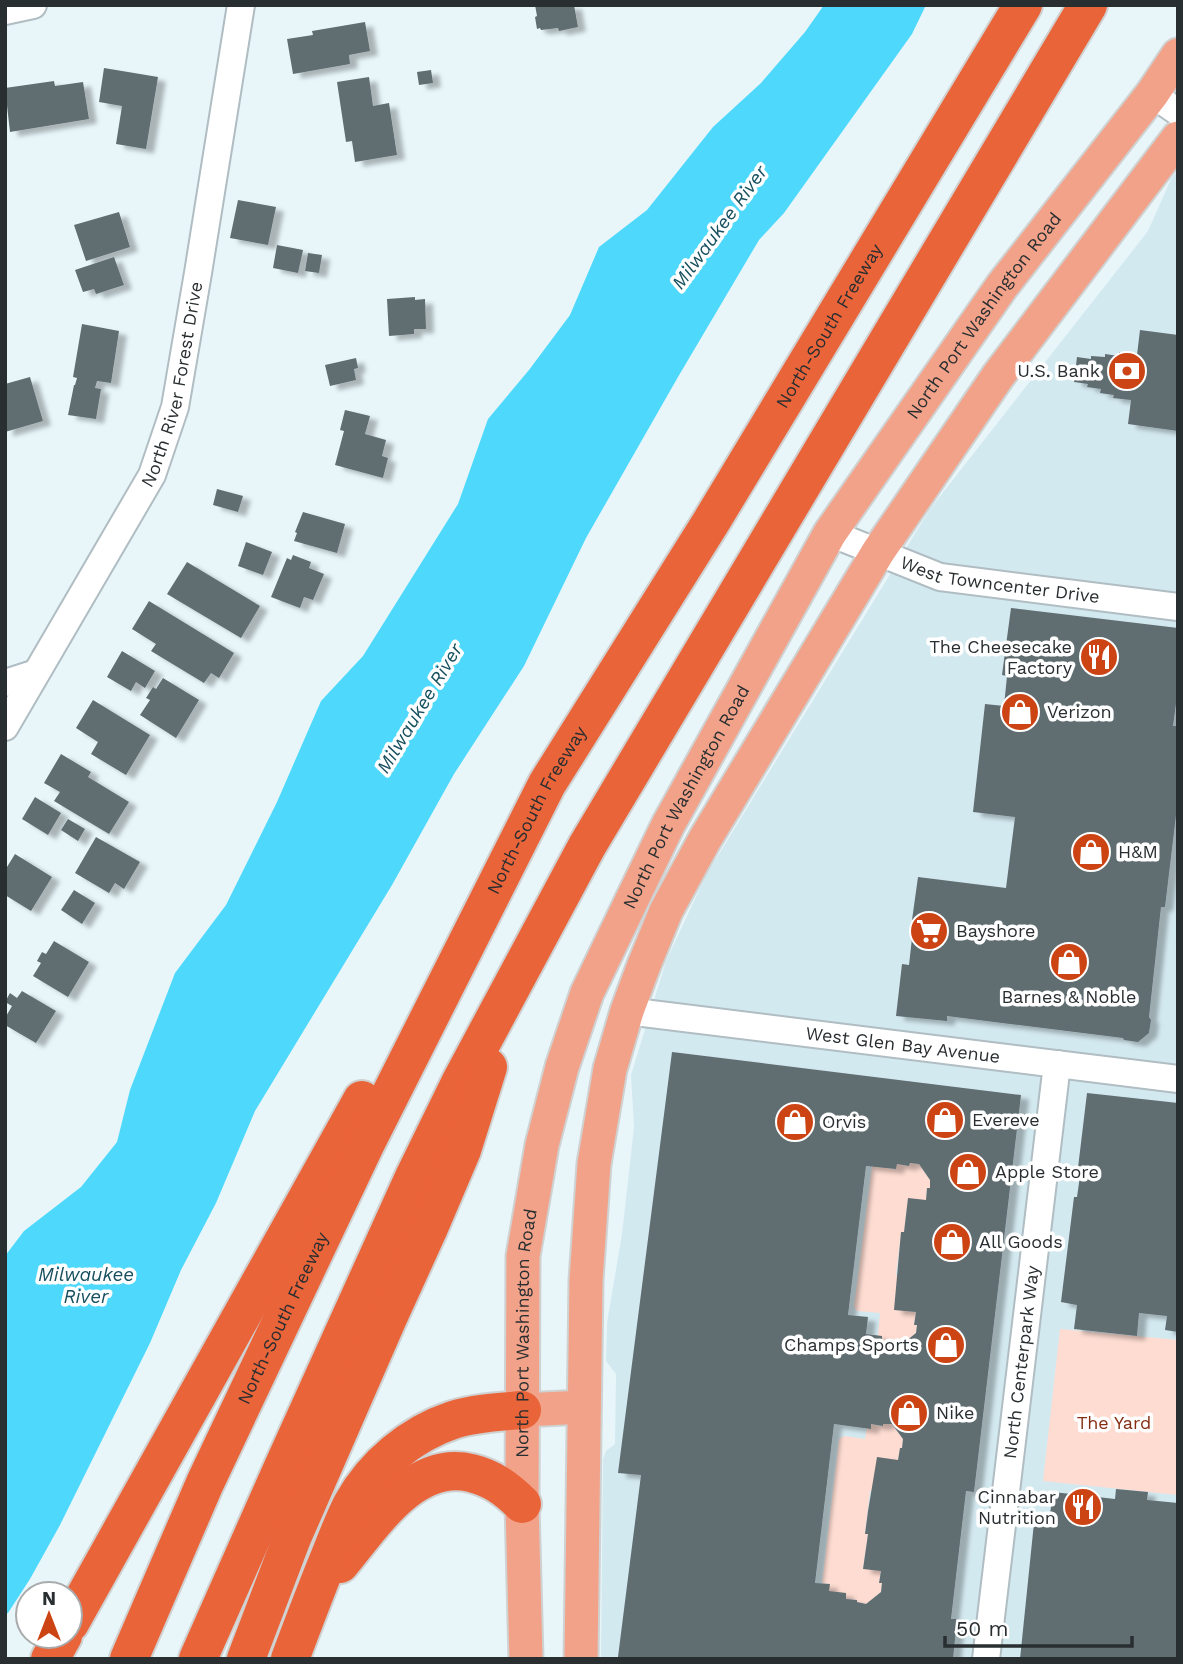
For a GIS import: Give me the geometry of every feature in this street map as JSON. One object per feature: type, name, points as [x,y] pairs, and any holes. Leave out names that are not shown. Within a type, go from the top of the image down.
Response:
[{"type":"highway","name":"North-South Freeway","points":[[129,1659],[205,1483],[358,1159],[547,784],[711,522],[1023,5]]},
{"type":"highway","points":[[198,1659],[400,1206],[460,1083],[587,846],[1088,5]]},
{"type":"highway","points":[[84,1598],[343,1130],[547,784]]},
{"type":"highway","points":[[246,1659],[292,1538],[462,1150],[510,991]]},
{"type":"highway","points":[[290,1659],[351,1506],[386,1459],[414,1438],[454,1419],[522,1410]]},
{"type":"highway","points":[[314,1596],[387,1508],[425,1477],[444,1471],[463,1471],[500,1484],[522,1504]]},
{"type":"main road","name":"North Port Washington Road","points":[[526,1659],[522,1504],[523,1256],[542,1145],[562,1067],[587,993],[668,825],[830,533],[1002,286],[1165,103],[1178,55]]},
{"type":"main road","name":"North Port Washington Road","points":[[581,1659],[586,1280],[594,1164],[610,1069],[627,1011],[666,911],[705,839],[878,552],[999,376],[1178,138]]},
{"type":"main road","points":[[522,1410],[584,1408]]},
{"type":"street","points":[[5,11],[33,5]]},
{"type":"street","name":"North River Forest Drive","points":[[5,727],[152,475],[175,407],[241,5]]},
{"type":"street","name":"West Towncenter Drive","points":[[830,533],[940,578],[1178,607]]},
{"type":"street","points":[[5,683],[36,673]]},
{"type":"street","name":"West Glen Bay Avenue","points":[[627,1011],[1178,1079]]},
{"type":"street","name":"North Centerpark Way","points":[[986,1659],[1057,1064]]},
{"type":"shaded area","name":"Bayshore","points":[[1178,170],[1178,1659],[601,1659],[603,1459],[606,1451],[615,1444],[616,1374],[606,1361],[607,1323],[622,1234],[634,1127],[631,1075],[666,961],[706,875],[930,509],[1148,231],[1171,179]]},
{"type":"green space","points":[[910,1163],[919,1164],[930,1180],[930,1188],[927,1188],[926,1200],[908,1199],[904,1232],[901,1233],[895,1310],[916,1312],[914,1324],[917,1325],[916,1333],[901,1345],[892,1344],[892,1341],[882,1340],[878,1336],[880,1313],[857,1311],[854,1307],[872,1166],[895,1169],[897,1164],[909,1166]]},
{"type":"green space","name":"The Yard","points":[[1060,1329],[1178,1340],[1178,1495],[1043,1481]]},
{"type":"green space","points":[[871,1424],[892,1424],[903,1439],[898,1460],[870,1491],[863,1568],[881,1571],[879,1583],[882,1583],[881,1592],[866,1604],[829,1591],[829,1584],[822,1583],[839,1439],[844,1436],[865,1439],[867,1428],[870,1428]]},
{"type":"water","name":"Milwaukee River","points":[[824,5],[926,5],[912,34],[784,213],[759,240],[586,538],[524,666],[454,774],[392,885],[255,1111],[216,1203],[181,1270],[150,1343],[60,1525],[29,1580],[14,1580],[14,1604],[5,1614],[5,1256],[24,1231],[81,1187],[117,1142],[130,1090],[175,973],[226,905],[277,802],[321,701],[363,656],[458,504],[488,419],[570,315],[599,247],[647,210],[713,127],[761,83],[805,32]]},
{"type":"building","points":[[535,5],[574,5],[578,27],[559,31],[558,28],[537,29]]},
{"type":"building","points":[[365,22],[370,51],[349,55],[350,64],[293,74],[287,39],[313,35],[312,31]]},
{"type":"building","points":[[104,68],[158,77],[146,149],[116,144],[122,106],[99,102]]},
{"type":"building","points":[[431,70],[433,83],[419,85],[417,72]]},
{"type":"building","points":[[369,77],[373,106],[389,103],[397,155],[355,162],[352,141],[346,142],[337,82]]},
{"type":"building","points":[[54,81],[55,86],[83,82],[89,119],[10,132],[5,88]]},
{"type":"building","points":[[238,200],[276,207],[268,245],[230,238]]},
{"type":"building","points":[[119,212],[130,247],[86,261],[74,225]]},
{"type":"building","points":[[277,245],[303,250],[298,273],[273,268]]},
{"type":"building","points":[[308,253],[322,255],[319,273],[305,271]]},
{"type":"building","points":[[114,257],[124,285],[96,294],[94,289],[83,292],[75,270]]},
{"type":"building","points":[[415,297],[415,300],[425,299],[426,329],[414,329],[414,334],[389,336],[387,299]]},
{"type":"building","points":[[82,324],[119,331],[111,383],[97,381],[95,388],[101,389],[96,419],[68,415],[77,378],[73,377]]},
{"type":"building","name":"U.S. Bank","points":[[1140,330],[1178,335],[1178,431],[1128,424],[1131,400],[1113,398],[1114,395],[1100,393],[1101,389],[1074,382],[1077,357],[1091,359],[1091,356],[1105,357],[1105,354],[1119,356],[1119,352],[1137,355]]},
{"type":"building","points":[[356,358],[356,380],[330,386],[325,365]]},
{"type":"building","points":[[30,377],[43,421],[5,432],[5,384]]},
{"type":"building","points":[[345,410],[370,416],[365,434],[386,440],[382,456],[388,458],[383,478],[335,465],[344,431],[340,430]]},
{"type":"building","points":[[217,489],[243,496],[238,512],[213,505]]},
{"type":"building","points":[[303,512],[345,524],[337,553],[294,541]]},
{"type":"building","points":[[246,542],[272,552],[263,575],[238,566]]},
{"type":"building","points":[[293,555],[311,562],[309,568],[324,574],[313,600],[304,597],[300,608],[271,597],[287,558],[291,560]]},
{"type":"building","points":[[187,562],[260,606],[241,638],[167,594]]},
{"type":"building","points":[[149,601],[234,653],[219,678],[211,673],[204,683],[151,651],[156,644],[132,629]]},
{"type":"building","points":[[1011,608],[1178,628],[1178,689],[1173,726],[1178,726],[1178,799],[1165,907],[1161,907],[1149,1033],[1138,1042],[947,1016],[947,1021],[896,1016],[902,964],[909,965],[918,877],[1006,888],[1015,817],[973,812],[985,704],[1004,706],[1007,676],[1002,675]]},
{"type":"building","points":[[122,651],[155,671],[145,688],[136,682],[131,691],[107,677]]},
{"type":"building","points":[[163,678],[199,700],[176,738],[140,715],[150,700],[146,698]]},
{"type":"building","points":[[93,700],[150,735],[126,775],[91,754],[98,742],[76,728]]},
{"type":"building","points":[[61,754],[91,772],[88,777],[129,802],[109,834],[54,801],[60,792],[44,783]]},
{"type":"building","points":[[35,797],[61,813],[48,835],[22,819]]},
{"type":"building","points":[[68,819],[85,829],[78,841],[61,830]]},
{"type":"building","points":[[96,837],[140,862],[124,889],[115,883],[109,893],[75,873]]},
{"type":"building","points":[[15,854],[52,877],[31,911],[5,895],[5,866],[7,867]]},
{"type":"building","points":[[74,890],[95,903],[82,924],[61,910]]},
{"type":"building","points":[[54,941],[89,962],[68,997],[33,976],[41,963],[37,961],[42,952],[46,954]]},
{"type":"building","points":[[22,991],[56,1011],[36,1043],[5,1025],[5,1018],[12,1006],[5,1002],[10,993],[17,998]]},
{"type":"building","points":[[672,1052],[1021,1095],[974,1492],[966,1491],[951,1619],[957,1619],[953,1659],[618,1657],[641,1475],[618,1473]],"holes":[[[910,1163],[919,1164],[930,1180],[930,1188],[927,1188],[926,1200],[908,1198],[904,1232],[901,1232],[894,1310],[916,1312],[914,1325],[917,1325],[916,1333],[901,1345],[882,1340],[882,1336],[866,1334],[868,1317],[848,1315],[866,1166],[896,1169],[897,1164],[909,1166]],[[834,1424],[871,1429],[871,1424],[892,1424],[903,1439],[898,1460],[877,1457],[865,1534],[868,1534],[863,1569],[881,1571],[879,1583],[882,1583],[881,1592],[866,1604],[846,1599],[846,1593],[829,1591],[830,1584],[815,1583]]]},
{"type":"building","points":[[1087,1093],[1178,1103],[1178,1332],[1165,1330],[1167,1316],[1139,1313],[1137,1336],[1074,1329],[1077,1305],[1061,1302],[1074,1197],[1077,1197],[1080,1176],[1077,1176]]},
{"type":"building","points":[[1116,1489],[1148,1492],[1147,1500],[1178,1503],[1178,1659],[1020,1659],[1035,1513],[1050,1514],[1053,1492],[1115,1499]]},
{"type":"place","name":"U.S. Bank","points":[[1127,371]]},
{"type":"place","name":"The Cheesecake Factory","points":[[1099,657]]},
{"type":"place","name":"Verizon","points":[[1020,712]]},
{"type":"place","name":"H&M","points":[[1091,852]]},
{"type":"place","name":"Bayshore","points":[[929,931]]},
{"type":"place","name":"Barnes & Noble","points":[[1069,962]]},
{"type":"place","name":"Evereve","points":[[945,1120]]},
{"type":"place","name":"Orvis","points":[[795,1122]]},
{"type":"place","name":"Apple Store","points":[[968,1172]]},
{"type":"place","name":"All Goods","points":[[952,1242]]},
{"type":"place","name":"Champs Sports","points":[[946,1345]]},
{"type":"place","name":"Nike","points":[[909,1413]]},
{"type":"place","name":"Cinnabar Nutrition","points":[[1083,1507]]}]
